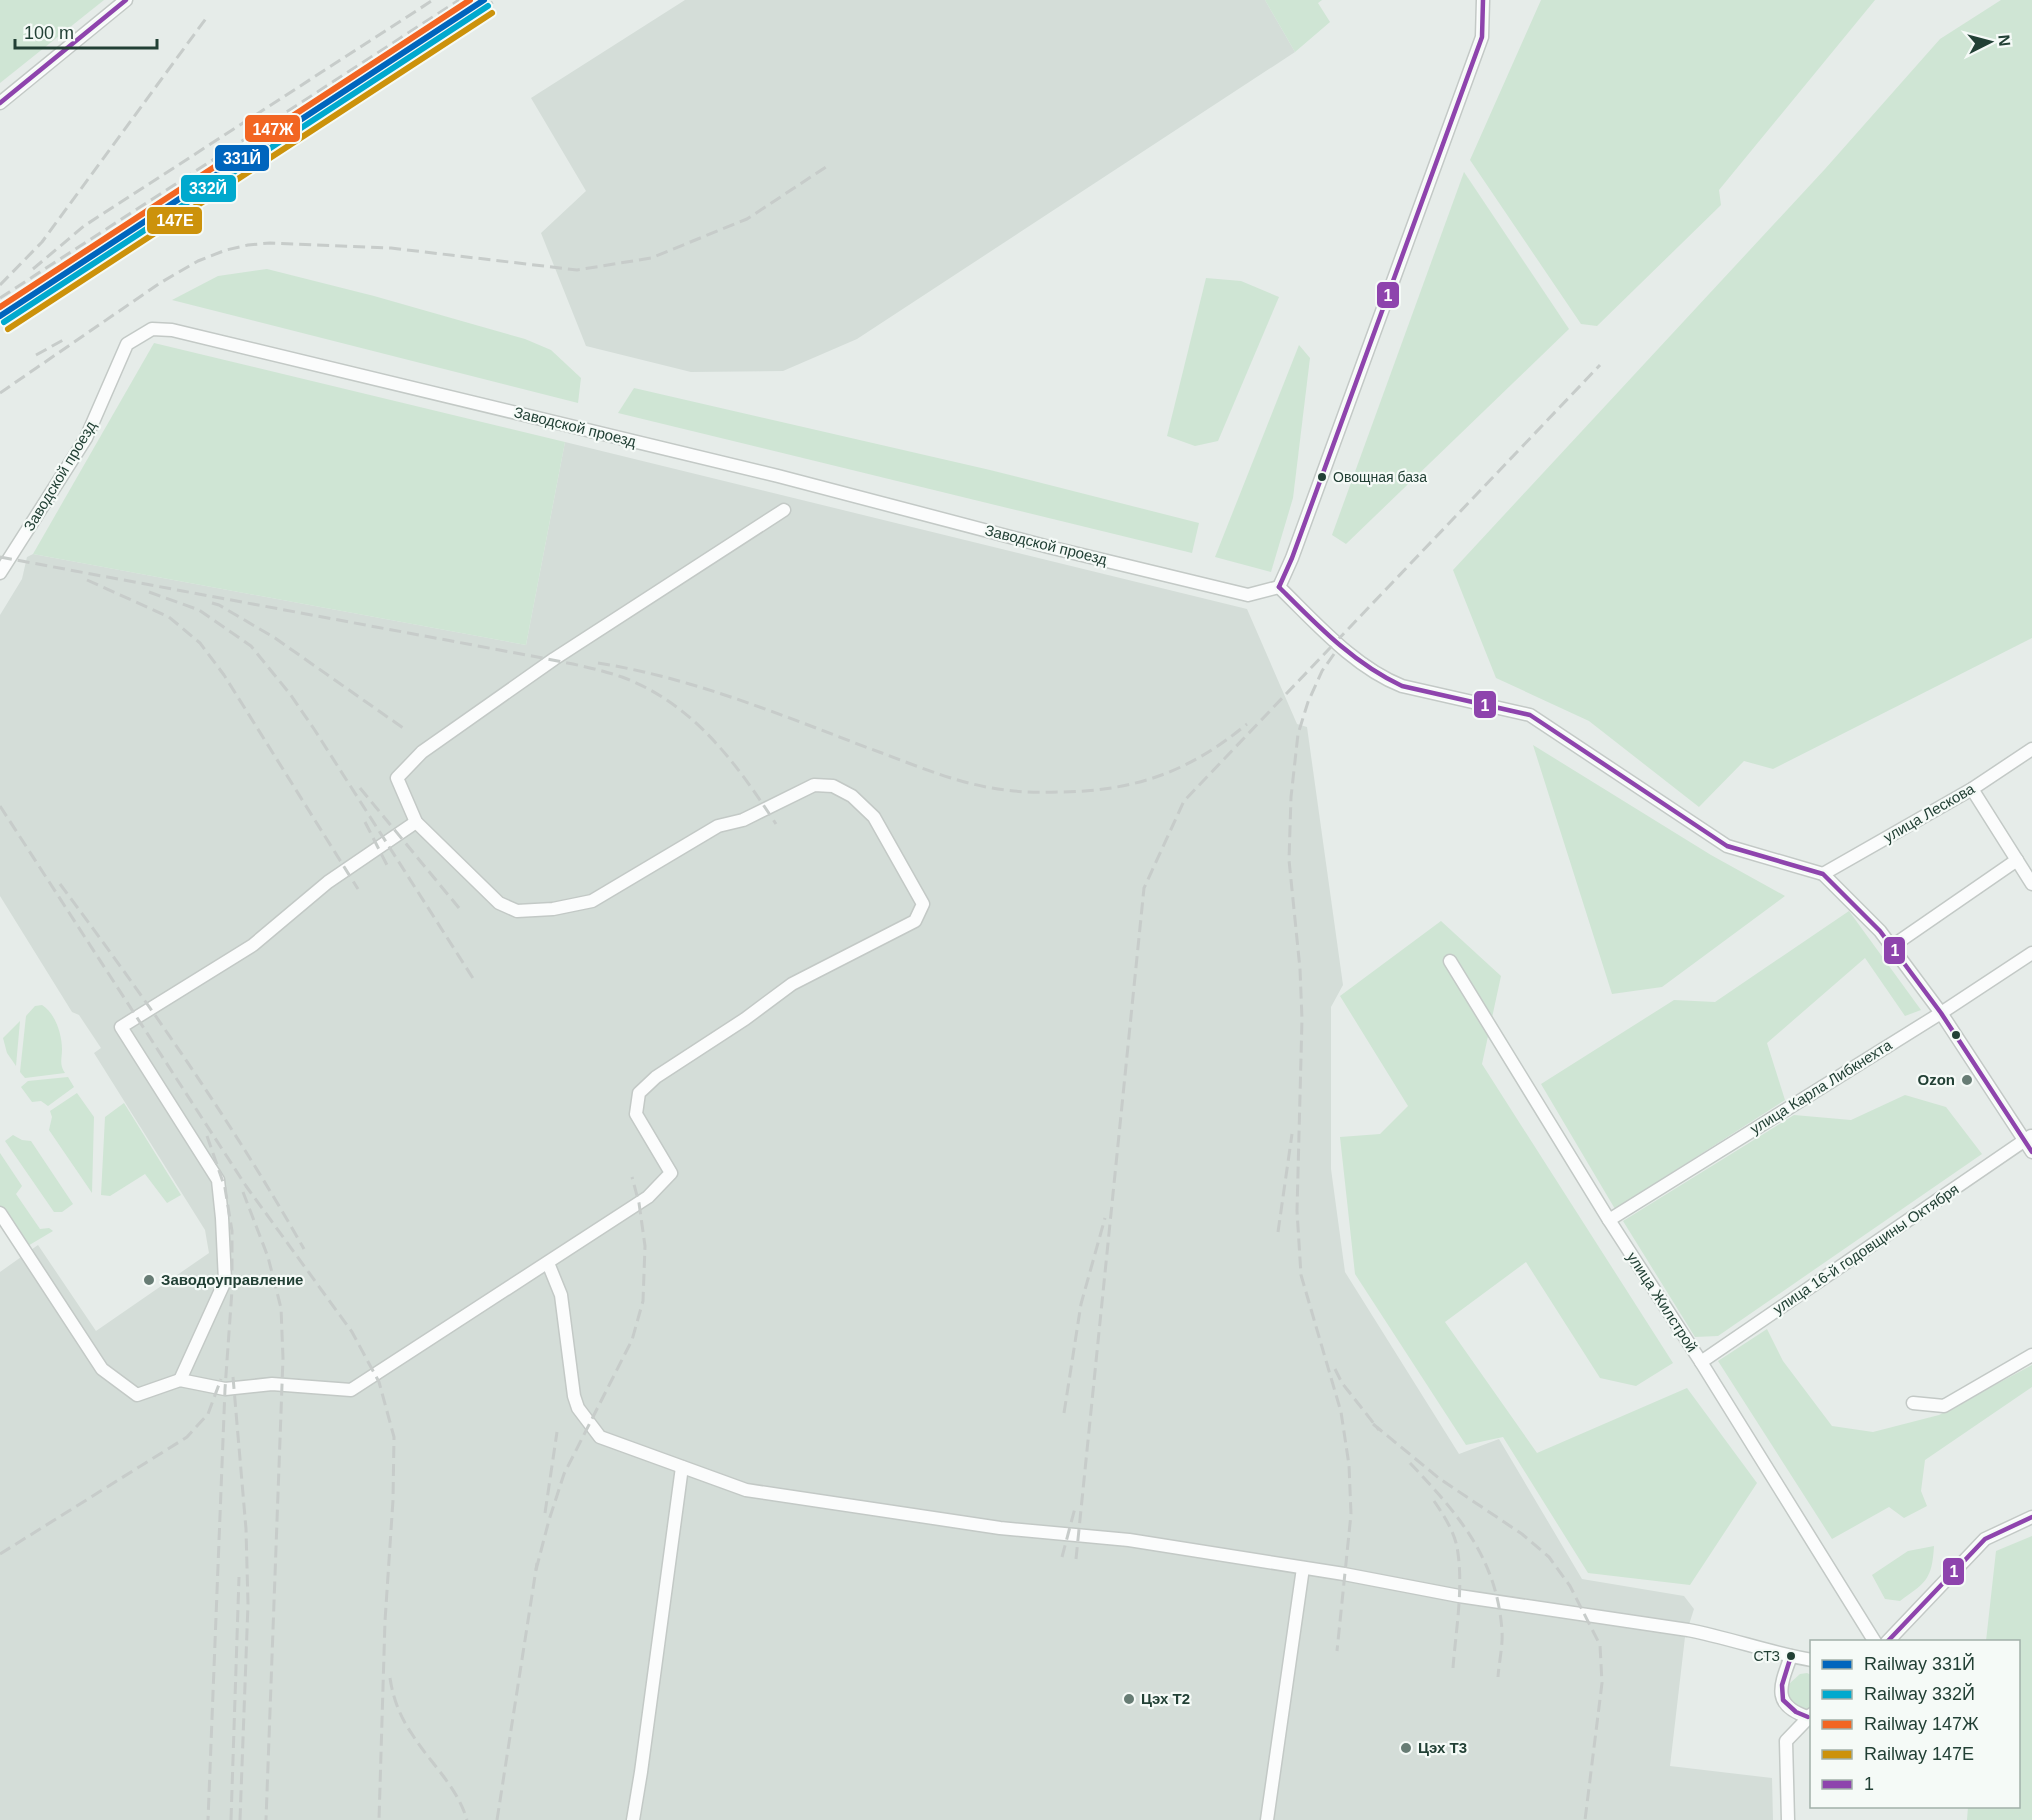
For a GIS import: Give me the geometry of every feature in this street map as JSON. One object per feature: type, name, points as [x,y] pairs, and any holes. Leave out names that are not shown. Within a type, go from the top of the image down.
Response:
[{"type":"street","points":[[0,103],[126,0]]},
{"type":"street","points":[[1484,0],[1482,37],[1292,558],[1279,587],[1336,642],[1383,678],[1402,686],[1530,715],[1727,846],[1823,874],[1880,931],[1941,1013],[2028,1138],[2032,1152]]},
{"type":"street","name":"Заводской проезд","points":[[0,573],[86,438],[127,344],[152,329],[172,330],[778,476],[1049,547],[1248,595],[1279,587]]},
{"type":"street","points":[[0,1213],[102,1369],[137,1395],[180,1380],[225,1389],[272,1384],[351,1390],[648,1197],[671,1173],[636,1114],[639,1093],[656,1077],[745,1019],[792,984],[915,921],[923,904],[874,817],[852,796],[833,786],[814,785],[743,820],[718,826],[592,901],[553,909],[518,911],[499,903],[416,822],[397,778],[422,752],[554,659],[783,510]]},
{"type":"street","name":"улица Лескова","points":[[1823,874],[1972,789],[2032,749]]},
{"type":"street","points":[[1972,789],[2032,884]]},
{"type":"street","points":[[180,1380],[225,1281],[218,1180],[121,1027],[253,945],[328,882],[416,822]]},
{"type":"street","points":[[1891,947],[2017,860]]},
{"type":"street","name":"улица Карла Либкнехта","points":[[1609,1220],[1941,1013],[2032,952]]},
{"type":"street","name":"улица Жилстрой","points":[[1450,961],[1609,1220],[1701,1362],[1874,1640]]},
{"type":"street","name":"улица 16-й годовщины Октября","points":[[1701,1362],[2028,1138]]},
{"type":"street","points":[[548,1263],[561,1295],[574,1396],[578,1408],[600,1437],[746,1490],[1000,1528],[1129,1540],[1459,1596],[1697,1632],[1810,1660]]},
{"type":"street","points":[[1913,1403],[1944,1406],[2032,1355]]},
{"type":"street","points":[[633,1820],[682,1467]]},
{"type":"street","points":[[1888,1640],[1985,1539],[2032,1517]]},
{"type":"street","points":[[1267,1820],[1303,1568]]},
{"type":"street","points":[[1791,1656],[1780,1686],[1785,1705],[1794,1712],[1810,1715]]},
{"type":"street","points":[[1788,1820],[1786,1741],[1810,1715]]},
{"type":"shaded area","points":[[685,0],[1265,0],[1295,52],[857,339],[783,371],[691,372],[586,346],[541,233],[586,191],[531,98]]},
{"type":"shaded area","points":[[565,442],[1247,609],[1297,724],[1307,727],[1343,985],[1331,1007],[1331,1169],[1345,1272],[1459,1454],[1499,1439],[1582,1579],[1684,1596],[1694,1609],[1685,1637],[1670,1766],[1772,1778],[1773,1820],[0,1820],[0,1272],[38,1245],[96,1331],[209,1253],[205,1230],[94,1053],[101,1048],[79,1015],[72,1012],[0,896],[0,615],[22,579],[27,557],[33,554],[526,645]]},
{"type":"green space","points":[[0,0],[104,0],[0,83]]},
{"type":"green space","points":[[1265,0],[1322,0],[1318,3],[1330,22],[1295,52]]},
{"type":"green space","points":[[1541,0],[1875,0],[1719,190],[1721,205],[1597,326],[1581,324],[1470,160]]},
{"type":"green space","points":[[2001,0],[2032,0],[2032,638],[1773,769],[1744,761],[1699,807],[1589,721],[1496,678],[1453,570],[1825,169],[1940,39]]},
{"type":"green space","points":[[1464,172],[1569,329],[1346,544],[1332,535]]},
{"type":"green space","points":[[267,269],[374,296],[525,339],[551,350],[581,378],[578,403],[172,300],[218,276]]},
{"type":"green space","points":[[1206,278],[1241,281],[1279,297],[1218,441],[1195,446],[1167,436]]},
{"type":"green space","points":[[154,343],[565,442],[526,645],[33,554]]},
{"type":"green space","points":[[1299,345],[1310,358],[1293,498],[1271,572],[1215,557]]},
{"type":"green space","points":[[634,388],[990,470],[1199,523],[1192,553],[618,413]]},
{"type":"green space","points":[[1533,745],[1711,855],[1785,896],[1662,987],[1612,994]]},
{"type":"green space","points":[[1849,911],[1921,1010],[1905,1016],[1865,958],[1767,1043],[1785,1100],[1615,1209],[1541,1084],[1674,1000],[1715,1002]]},
{"type":"green space","points":[[1441,921],[1501,976],[1482,1064],[1673,1363],[1636,1386],[1600,1378],[1526,1262],[1445,1322],[1537,1453],[1687,1388],[1757,1483],[1690,1585],[1588,1573],[1503,1437],[1466,1445],[1355,1274],[1340,1137],[1380,1134],[1408,1106],[1340,996]]},
{"type":"green space","points":[[42,1005],[51,1013],[59,1031],[62,1043],[61,1064],[65,1073],[25,1078],[20,1072],[26,1016],[35,1006]]},
{"type":"green space","points":[[20,1021],[16,1066],[7,1053],[3,1038]]},
{"type":"green space","points":[[68,1077],[74,1087],[48,1106],[41,1101],[32,1102],[21,1087],[28,1081]]},
{"type":"green space","points":[[77,1093],[94,1117],[92,1193],[49,1130],[52,1117],[50,1111]]},
{"type":"green space","points":[[1905,1095],[1946,1107],[1982,1154],[1718,1336],[1695,1337],[1623,1221],[1794,1115],[1851,1120]]},
{"type":"green space","points":[[124,1103],[181,1195],[167,1203],[145,1174],[110,1196],[101,1195],[105,1117]]},
{"type":"green space","points":[[13,1135],[22,1140],[31,1141],[73,1204],[62,1212],[54,1212],[5,1141]]},
{"type":"green space","points":[[0,1153],[22,1186],[16,1194],[40,1229],[49,1228],[53,1231],[26,1247],[0,1208]]},
{"type":"green space","points":[[1767,1329],[1783,1361],[1832,1426],[1873,1432],[1939,1415],[2032,1365],[2032,1387],[1925,1460],[1921,1491],[1927,1506],[1904,1518],[1889,1507],[1832,1539],[1718,1361]]},
{"type":"green space","points":[[2032,1536],[2032,1820],[1967,1820],[1968,1808],[2020,1808],[2020,1640],[1986,1640],[1996,1551]]},
{"type":"green space","points":[[1934,1546],[1932,1566],[1922,1584],[1900,1601],[1885,1599],[1872,1575],[1908,1551]]},
{"type":"green space","points":[[1800,1674],[1810,1674],[1810,1709],[1799,1708],[1790,1700],[1789,1684]]},
{"type":"railway","points":[[33,269],[84,226],[433,0]]},
{"type":"railway","points":[[0,298],[459,0]]},
{"type":"railway","points":[[0,323],[496,0]]},
{"type":"railway","points":[[0,285],[42,242],[207,17]]},
{"type":"railway","points":[[0,393],[160,283],[198,261],[226,250],[270,243],[391,248],[577,270],[651,258],[747,219],[829,165]]},
{"type":"railway","points":[[36,355],[65,339]]},
{"type":"railway","points":[[1076,1559],[1144,888],[1184,801],[1600,365]]},
{"type":"railway","points":[[0,557],[532,656],[622,677],[648,689],[692,719],[729,758],[776,824]]},
{"type":"railway","points":[[87,580],[169,617],[200,643],[224,675],[358,889]]},
{"type":"railway","points":[[149,592],[199,610],[251,646],[290,694],[314,729],[476,983]]},
{"type":"railway","points":[[212,603],[275,638],[406,730]]},
{"type":"railway","points":[[1334,654],[1322,671],[1308,702],[1298,734],[1291,797],[1289,860],[1300,969],[1302,1019],[1297,1211],[1301,1275],[1341,1412],[1349,1465],[1351,1514],[1337,1651]]},
{"type":"railway","points":[[598,663],[702,688],[915,766],[976,785],[1017,791],[1087,791],[1137,783],[1160,776],[1204,755],[1247,724]]},
{"type":"railway","points":[[360,788],[459,908]]},
{"type":"railway","points":[[0,806],[246,1186],[352,1332],[379,1382],[394,1437],[379,1820]]},
{"type":"railway","points":[[365,822],[389,869]]},
{"type":"railway","points":[[60,884],[188,1063],[248,1155],[304,1249]]},
{"type":"railway","points":[[1278,1232],[1292,1134]]},
{"type":"railway","points":[[207,1136],[225,1188],[232,1231],[232,1290],[225,1389],[208,1820]]},
{"type":"railway","points":[[536,1570],[564,1474],[632,1340],[643,1301],[645,1246],[639,1203],[632,1177]]},
{"type":"railway","points":[[243,1192],[268,1257],[281,1308],[283,1358],[266,1820]]},
{"type":"railway","points":[[1064,1413],[1081,1304],[1105,1218]]},
{"type":"railway","points":[[1335,1369],[1342,1383],[1379,1430]]},
{"type":"railway","points":[[233,1377],[246,1529],[248,1604],[240,1820]]},
{"type":"railway","points":[[0,1554],[187,1437],[208,1414],[221,1379]]},
{"type":"railway","points":[[1373,1424],[1440,1479],[1522,1534],[1549,1557],[1570,1586],[1600,1645],[1602,1683],[1585,1820]]},
{"type":"railway","points":[[545,1513],[557,1432]]},
{"type":"railway","points":[[1410,1463],[1459,1519],[1483,1559],[1499,1605],[1502,1631],[1498,1677]]},
{"type":"railway","points":[[1434,1501],[1453,1535],[1459,1562],[1459,1607],[1453,1668]]},
{"type":"railway","points":[[1062,1557],[1075,1508]]},
{"type":"railway","points":[[497,1820],[537,1563]]},
{"type":"railway","points":[[231,1820],[239,1577]]},
{"type":"railway","points":[[390,1678],[395,1700],[404,1721],[419,1745],[450,1785],[467,1820]]},
{"type":"rail line","name":"147Ж","points":[[0,307],[470,0]]},
{"type":"rail line","name":"331Й","points":[[0,316],[484,0]]},
{"type":"rail line","name":"332Й","points":[[4,322],[488,6]]},
{"type":"rail line","name":"147Е","points":[[8,329],[492,13]]},
{"type":"transit line","name":"1","points":[[0,103],[126,0]]},
{"type":"transit line","name":"1","points":[[1279,587],[1292,558],[1482,37],[1483,0]]},
{"type":"transit line","name":"1","points":[[1279,587],[1336,642],[1384,677],[1402,686],[1530,715],[1727,846],[1823,874],[1880,931],[1941,1013],[2032,1152]]},
{"type":"transit line","name":"1","points":[[1889,1640],[1985,1539],[2032,1517]]},
{"type":"transit line","name":"1","points":[[1791,1656],[1782,1685],[1783,1700],[1796,1712],[1808,1717]]},
{"type":"place","name":"Овощная база","points":[[1322,477]]},
{"type":"place","name":"Ozon","points":[[1967,1080]]},
{"type":"place","name":"Заводоуправление","points":[[149,1280]]},
{"type":"place","name":"СТЗ","points":[[1791,1656]]},
{"type":"place","name":"Цэх Т2","points":[[1129,1699]]},
{"type":"place","name":"Цэх Т3","points":[[1406,1748]]}]
